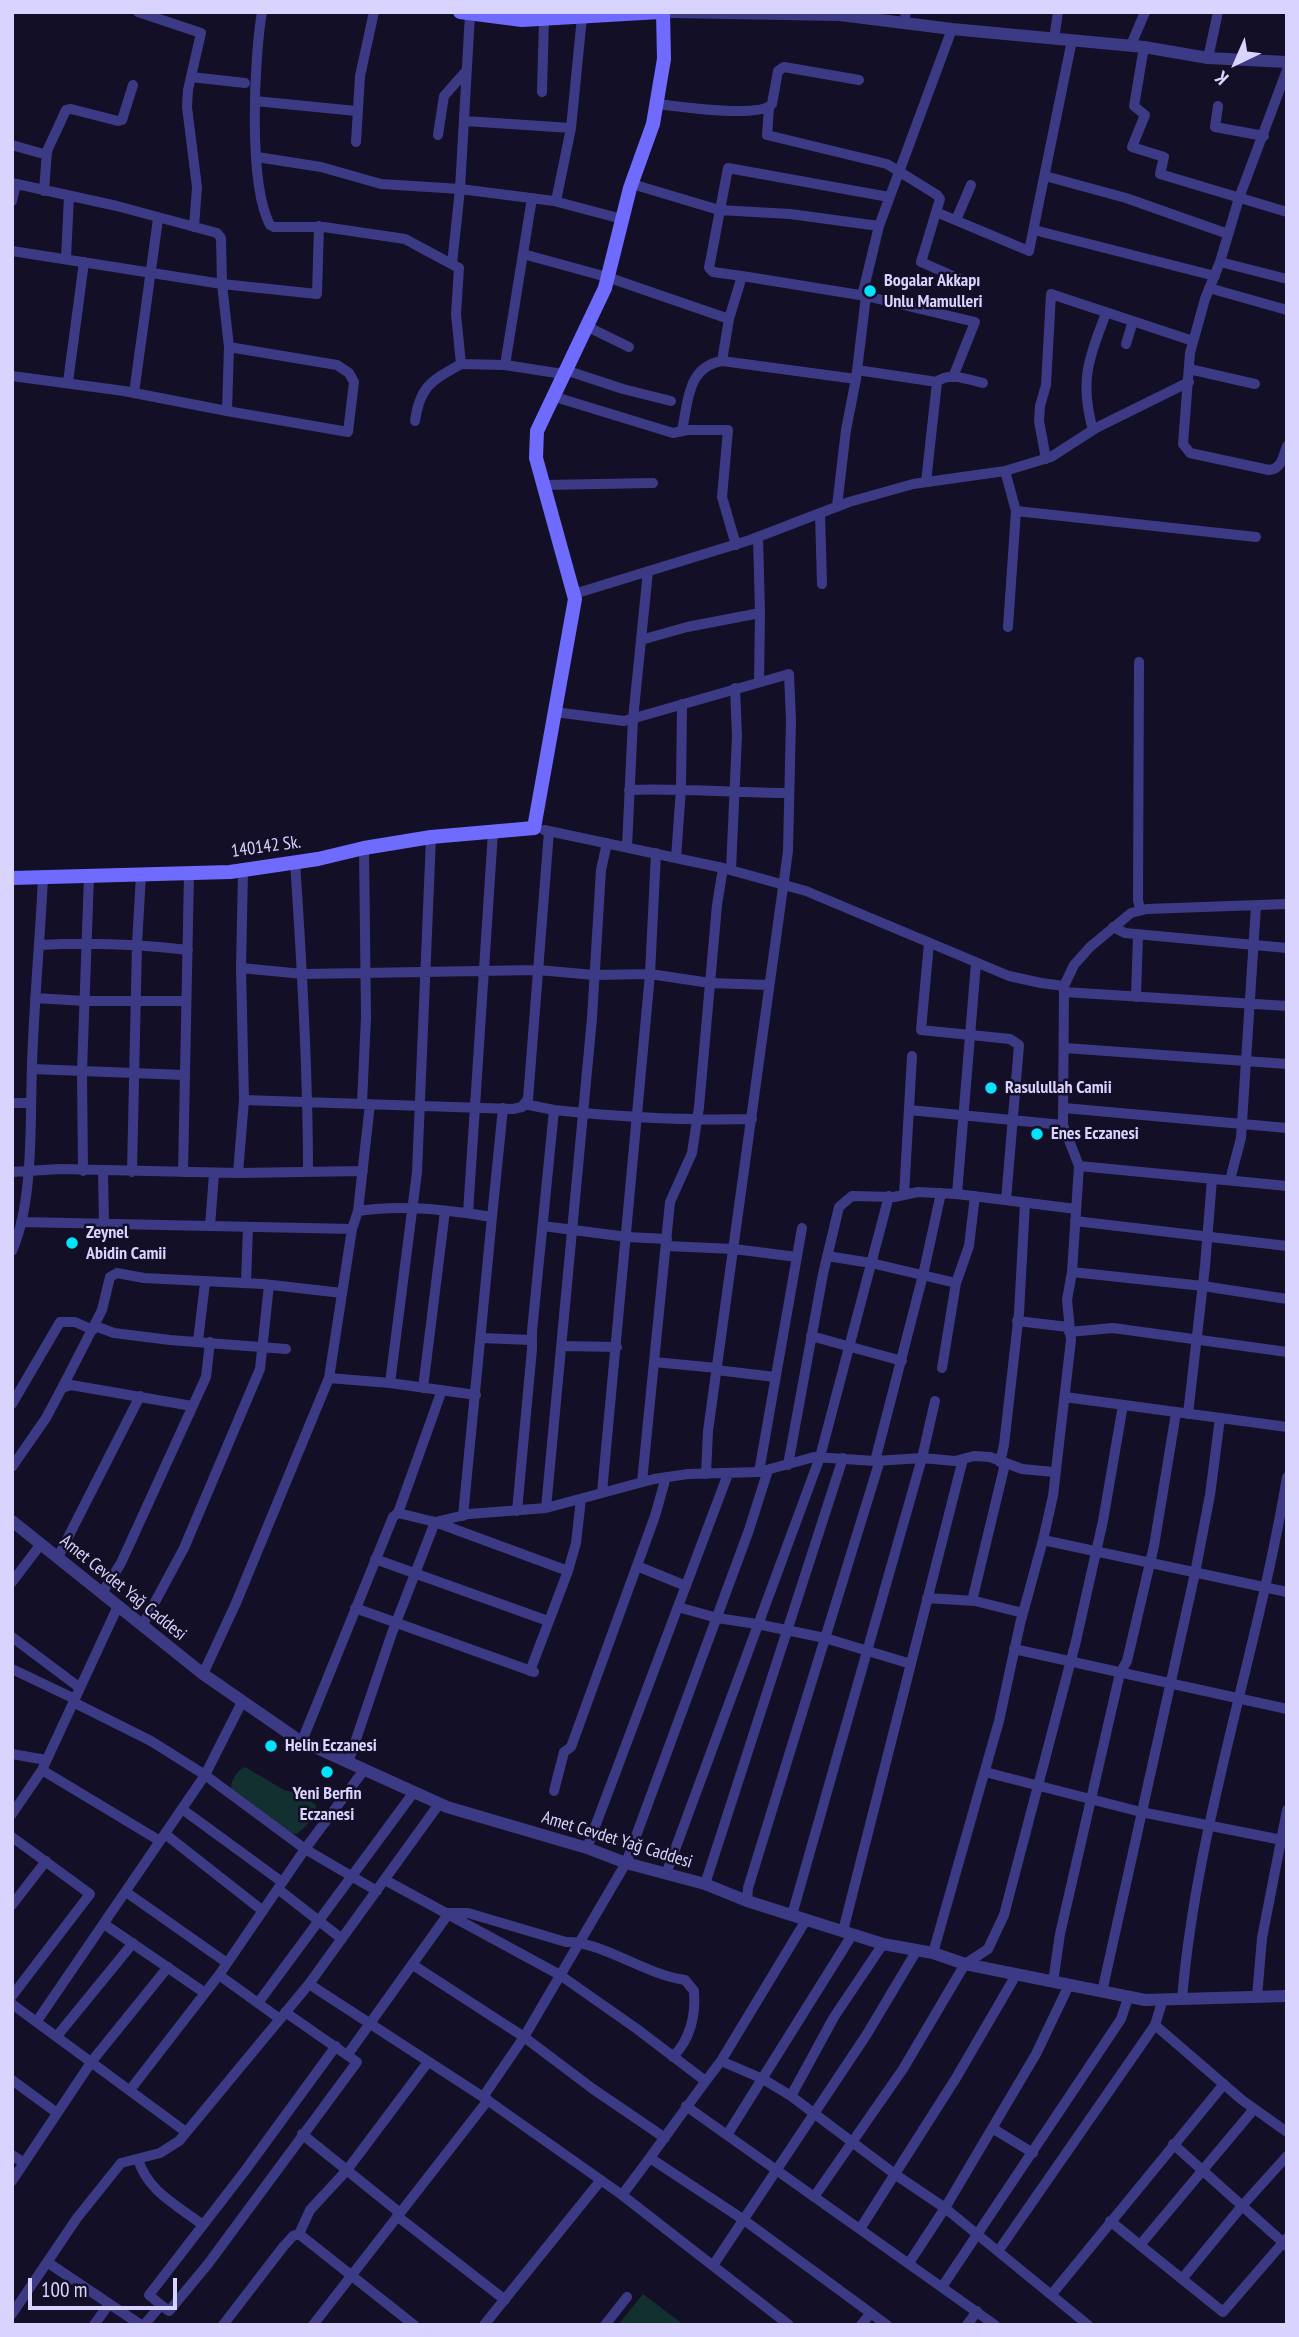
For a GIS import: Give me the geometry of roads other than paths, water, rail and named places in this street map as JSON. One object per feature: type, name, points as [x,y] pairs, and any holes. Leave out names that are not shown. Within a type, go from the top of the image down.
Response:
[{"type":"main road","points":[[464,13],[544,19],[662,12],[664,60],[653,124],[632,184],[607,277],[537,430],[536,458],[575,599],[555,712],[528,828]]},
{"type":"main road","name":"140142 Sk.","points":[[12,878],[243,871],[318,859],[364,848],[528,828]]},
{"type":"street","points":[[138,12],[201,33],[187,107],[197,187],[194,227]]},
{"type":"street","points":[[262,12],[256,45],[257,157],[261,190],[270,225],[319,226],[405,239],[459,268],[456,314],[461,365]]},
{"type":"street","points":[[356,142],[360,76],[374,12]]},
{"type":"street","points":[[672,12],[905,18],[952,29],[1138,46],[1208,58],[1287,62]]},
{"type":"street","points":[[1054,39],[1058,12]]},
{"type":"street","points":[[1144,12],[1138,46],[1134,106],[1145,115],[1132,147],[1164,157],[1160,174],[1287,212]]},
{"type":"street","points":[[1208,58],[1217,12]]},
{"type":"street","points":[[452,264],[465,121],[467,70],[464,13]]},
{"type":"street","points":[[556,201],[571,128],[582,17]]},
{"type":"street","points":[[542,92],[544,19]]},
{"type":"street","points":[[837,506],[846,430],[857,375],[864,296],[879,226],[952,29]]},
{"type":"street","points":[[936,212],[1029,251],[1072,40]]},
{"type":"street","points":[[859,80],[784,67],[778,71],[769,108],[768,135],[887,164],[937,195],[940,199],[921,262],[962,280]]},
{"type":"street","points":[[438,135],[444,96],[467,70]]},
{"type":"street","points":[[1287,70],[1239,198],[1193,341],[1183,444],[1190,453],[1273,470],[1280,463],[1287,446]]},
{"type":"street","points":[[191,77],[245,83]]},
{"type":"street","points":[[44,191],[47,155],[54,132],[66,110],[122,120],[133,85]]},
{"type":"street","points":[[255,101],[356,111]]},
{"type":"street","points":[[656,104],[744,112],[769,108]]},
{"type":"street","points":[[1218,106],[1215,127],[1264,136]]},
{"type":"street","points":[[465,121],[571,128]]},
{"type":"street","points":[[12,145],[47,155]]},
{"type":"street","points":[[257,157],[321,167],[381,184],[460,189],[556,201],[622,219]]},
{"type":"street","points":[[889,197],[728,168],[709,268],[713,272],[864,296],[975,322],[953,377]]},
{"type":"street","points":[[1045,176],[1126,198],[1228,234]]},
{"type":"street","points":[[12,201],[14,183],[117,206],[217,233],[221,238],[222,284],[229,347],[227,411]]},
{"type":"street","points":[[632,184],[719,210],[790,214],[879,226]]},
{"type":"street","points":[[956,220],[971,185]]},
{"type":"street","points":[[66,258],[69,196]]},
{"type":"street","points":[[505,365],[532,198]]},
{"type":"street","points":[[134,393],[158,219]]},
{"type":"street","points":[[12,251],[222,284],[317,294],[319,226]]},
{"type":"street","points":[[1034,230],[1214,276]]},
{"type":"street","points":[[523,254],[607,277],[729,319]]},
{"type":"street","points":[[68,383],[84,262]]},
{"type":"street","points":[[1220,262],[1287,279]]},
{"type":"street","points":[[722,361],[729,319],[742,276]]},
{"type":"street","points":[[1209,288],[1287,310]]},
{"type":"street","points":[[1046,459],[1039,421],[1046,385],[1051,294],[1193,341]]},
{"type":"street","points":[[1093,430],[1086,406],[1086,371],[1106,313]]},
{"type":"street","points":[[1126,344],[1133,321]]},
{"type":"street","points":[[586,326],[629,347]]},
{"type":"street","points":[[12,376],[134,393],[348,432],[354,382],[349,373],[337,365],[229,347]]},
{"type":"street","points":[[682,431],[692,382],[708,363],[722,361],[937,382]]},
{"type":"street","points":[[415,421],[421,394],[433,381],[461,365],[505,365],[564,372],[671,401]]},
{"type":"street","points":[[1189,369],[1255,384]]},
{"type":"street","points":[[926,482],[937,382],[941,378],[953,377],[983,383]]},
{"type":"street","points":[[574,594],[736,545],[837,506],[913,484],[1005,471],[1046,459],[1093,430],[1189,382]]},
{"type":"street","points":[[552,396],[673,433],[728,430],[722,497],[736,545]]},
{"type":"street","points":[[1005,471],[1016,511],[1008,627]]},
{"type":"street","points":[[544,485],[653,483]]},
{"type":"street","points":[[1016,511],[1256,537]]},
{"type":"street","points":[[820,513],[822,584]]},
{"type":"street","points":[[758,537],[759,681]]},
{"type":"street","points":[[627,847],[633,719],[648,571]]},
{"type":"street","points":[[641,640],[687,627],[760,613]]},
{"type":"street","points":[[1139,662],[1140,909]]},
{"type":"street","points":[[555,712],[624,721],[789,674],[791,720],[788,851],[708,1431],[706,1474]]},
{"type":"street","points":[[642,1482],[670,1202],[692,1153],[717,905],[727,869],[737,736],[735,688]]},
{"type":"street","points":[[676,858],[681,788],[682,704]]},
{"type":"street","points":[[629,790],[681,788],[734,793],[789,793]]},
{"type":"street","points":[[528,828],[727,869],[806,891],[1009,976],[1064,989],[1136,997],[1287,1006]]},
{"type":"street","points":[[244,1100],[522,1107],[528,1099],[549,831]]},
{"type":"street","points":[[468,1213],[486,971],[493,832]]},
{"type":"street","points":[[390,1383],[417,1172],[431,838]]},
{"type":"street","points":[[546,1508],[584,1114],[601,870],[607,843]]},
{"type":"street","points":[[203,1674],[236,1603],[329,1378],[363,1171],[366,1104],[364,848]]},
{"type":"street","points":[[603,1492],[650,974],[656,853]]},
{"type":"street","points":[[295,862],[303,974],[308,1172]]},
{"type":"street","points":[[238,1173],[244,1100],[241,968],[243,871]]},
{"type":"street","points":[[183,1172],[188,874]]},
{"type":"street","points":[[132,1172],[136,944],[141,875]]},
{"type":"street","points":[[83,1171],[82,1071],[89,876]]},
{"type":"street","points":[[12,1251],[21,1222],[27,1172],[43,878]]},
{"type":"street","points":[[933,1953],[999,1721],[1014,1649],[1044,1540],[1053,1496],[1065,1397],[1069,1329],[1067,1300],[1072,1272],[1079,1166],[1063,1125],[1064,989],[1082,955],[1113,927],[1140,909],[1287,904]]},
{"type":"street","points":[[1230,1180],[1241,1138],[1256,906]]},
{"type":"street","points":[[1113,927],[1122,933],[1138,935],[1287,948]]},
{"type":"street","points":[[1136,997],[1138,935]]},
{"type":"street","points":[[39,945],[87,942],[188,950]]},
{"type":"street","points":[[929,943],[921,1030],[1010,1039],[1019,1045],[1006,1200]]},
{"type":"street","points":[[957,1194],[976,963]]},
{"type":"street","points":[[241,968],[303,974],[538,970],[594,975],[650,974],[710,983],[769,985]]},
{"type":"street","points":[[36,998],[85,1001],[186,1000]]},
{"type":"street","points":[[1065,1048],[1287,1064]]},
{"type":"street","points":[[904,1195],[912,1056]]},
{"type":"street","points":[[32,1069],[184,1075]]},
{"type":"street","points":[[12,1103],[30,1103]]},
{"type":"street","points":[[524,1104],[637,1119],[752,1119]]},
{"type":"street","points":[[463,1516],[503,1108]]},
{"type":"street","points":[[1064,1108],[1287,1128]]},
{"type":"street","points":[[517,1511],[554,1110]]},
{"type":"street","points":[[909,1110],[1063,1125]]},
{"type":"street","points":[[1079,1166],[1287,1186]]},
{"type":"street","points":[[12,1172],[60,1169],[214,1174],[363,1171]]},
{"type":"street","points":[[103,1172],[104,1225]]},
{"type":"street","points":[[210,1226],[214,1174]]},
{"type":"street","points":[[1188,1414],[1212,1178]]},
{"type":"street","points":[[788,1465],[811,1336],[839,1207],[852,1196],[889,1196],[918,1192],[957,1194],[1076,1209]]},
{"type":"street","points":[[747,1900],[748,1888],[878,1461],[941,1193]]},
{"type":"street","points":[[666,1874],[820,1457],[889,1196]]},
{"type":"street","points":[[942,1368],[956,1283],[969,1246],[975,1196]]},
{"type":"street","points":[[972,1601],[1002,1463],[1017,1321],[1025,1203]]},
{"type":"street","points":[[358,1211],[386,1207],[411,1208],[492,1217]]},
{"type":"street","points":[[423,1388],[445,1211]]},
{"type":"street","points":[[1076,1221],[1287,1246]]},
{"type":"street","points":[[21,1222],[352,1229]]},
{"type":"street","points":[[543,1226],[797,1257]]},
{"type":"street","points":[[246,1283],[247,1227]]},
{"type":"street","points":[[313,2325],[485,2099],[626,1863],[749,1530],[764,1471],[775,1377],[802,1228]]},
{"type":"street","points":[[827,1256],[871,1263],[956,1283]]},
{"type":"street","points":[[1072,1272],[1203,1286],[1287,1299]]},
{"type":"street","points":[[12,1467],[41,1427],[94,1328],[102,1310],[110,1277],[117,1273],[144,1278],[246,1283],[342,1293]]},
{"type":"street","points":[[198,1341],[205,1283]]},
{"type":"street","points":[[142,1626],[184,1548],[260,1368],[269,1285]]},
{"type":"street","points":[[1017,1321],[1069,1329],[1113,1328],[1287,1352]]},
{"type":"street","points":[[12,1404],[60,1322],[75,1322],[114,1333],[170,1340],[286,1349]]},
{"type":"street","points":[[811,1336],[902,1361]]},
{"type":"street","points":[[481,1338],[532,1340]]},
{"type":"street","points":[[102,1593],[121,1563],[206,1377],[210,1342]]},
{"type":"street","points":[[562,1346],[617,1347]]},
{"type":"street","points":[[654,1362],[775,1377]]},
{"type":"street","points":[[329,1378],[476,1395]]},
{"type":"street","points":[[62,1388],[80,1385],[192,1406]]},
{"type":"street","points":[[302,1741],[375,1559],[393,1517],[398,1513],[442,1390]]},
{"type":"street","points":[[58,1557],[140,1396]]},
{"type":"street","points":[[1065,1397],[1287,1427]]},
{"type":"street","points":[[792,1916],[922,1458],[934,1401]]},
{"type":"street","points":[[814,2197],[903,2069],[964,1964],[988,1949],[997,1933],[1070,1661],[1103,1521],[1123,1405]]},
{"type":"street","points":[[1053,1982],[1060,1934],[1120,1673],[1127,1661],[1154,1546],[1176,1413]]},
{"type":"street","points":[[1102,1992],[1195,1573],[1210,1496],[1220,1418]]},
{"type":"street","points":[[435,1522],[463,1516],[546,1508],[666,1477],[764,1471],[820,1457],[878,1461],[922,1458],[938,1461],[975,1456],[990,1457],[1022,1469],[1054,1472]]},
{"type":"street","points":[[705,1884],[843,1458]]},
{"type":"street","points":[[727,2135],[763,2080],[848,1933],[911,1664],[963,1459]]},
{"type":"street","points":[[587,1848],[728,1474]]},
{"type":"street","points":[[554,1791],[564,1752],[570,1747],[637,1566],[666,1477]]},
{"type":"street","points":[[1182,1999],[1186,1956],[1210,1826],[1265,1588],[1287,1477]]},
{"type":"street","points":[[355,1608],[532,1672],[548,1621],[568,1572],[576,1543],[581,1499]]},
{"type":"street","points":[[398,1513],[435,1522],[568,1572]]},
{"type":"street","name":"Amet Cevdet Yağ Caddesi","points":[[12,1521],[142,1626],[242,1702],[302,1741],[439,1804],[587,1848],[626,1863],[705,1884],[792,1916],[883,1944],[933,1953],[964,1964],[1128,1998],[1287,1996]]},
{"type":"street","points":[[348,1763],[435,1522]]},
{"type":"street","points":[[1044,1540],[1287,1592]]},
{"type":"street","points":[[12,1582],[41,1544]]},
{"type":"street","points":[[375,1559],[548,1621]]},
{"type":"street","points":[[637,1566],[686,1586]]},
{"type":"street","points":[[928,1598],[972,1601],[1023,1613]]},
{"type":"street","points":[[12,1814],[44,1765],[118,1606]]},
{"type":"street","points":[[678,1607],[717,1618],[825,1639],[911,1664]]},
{"type":"street","points":[[12,1637],[80,1688]]},
{"type":"street","points":[[1014,1649],[1287,1709]]},
{"type":"street","points":[[12,1669],[151,1741],[205,1775],[305,1849],[377,1891]]},
{"type":"street","points":[[37,2021],[205,1775],[242,1702]]},
{"type":"street","points":[[12,1754],[44,1765],[163,1837],[263,1911]]},
{"type":"street","points":[[130,2090],[228,1963],[305,1849],[364,1770]]},
{"type":"street","points":[[985,1772],[1092,1801],[1284,1840]]},
{"type":"street","points":[[258,2003],[414,1793]]},
{"type":"street","points":[[12,2315],[77,2218],[121,2163],[160,2153],[179,2141],[309,1984],[439,1804]]},
{"type":"street","points":[[182,1809],[342,1939]]},
{"type":"street","points":[[1257,1997],[1262,1938],[1284,1840],[1287,1810]]},
{"type":"street","points":[[12,1837],[90,1894],[12,1996]]},
{"type":"street","points":[[12,1905],[46,1861]]},
{"type":"street","points":[[385,1880],[560,1975],[704,2080]]},
{"type":"street","points":[[127,1892],[228,1963]]},
{"type":"street","points":[[449,1913],[468,1913],[566,1941],[581,1941],[671,1978],[685,1980],[691,1985],[695,1999],[693,2024],[687,2041],[673,2057]]},
{"type":"street","points":[[348,2054],[449,1913]]},
{"type":"street","points":[[622,2195],[704,2080],[721,2061],[806,1920]]},
{"type":"street","points":[[104,1924],[205,1993]]},
{"type":"street","points":[[57,2036],[133,1943]]},
{"type":"street","points":[[791,2096],[834,2017],[883,1944]]},
{"type":"street","points":[[714,2264],[867,2034],[917,1950]]},
{"type":"street","points":[[412,1965],[524,2037],[665,2138]]},
{"type":"street","points":[[12,2181],[92,2061],[168,1967]]},
{"type":"street","points":[[219,1975],[258,2003],[336,2046],[357,2062],[208,2264],[169,2311],[149,2295],[336,2046]]},
{"type":"street","points":[[860,2230],[1016,1975]]},
{"type":"street","points":[[309,1984],[485,2099],[601,2180],[714,2264],[789,2325]]},
{"type":"street","points":[[909,2263],[1036,2054],[1069,1985]]},
{"type":"street","points":[[942,2287],[1121,2019],[1128,1998]]},
{"type":"street","points":[[999,2250],[1155,2025],[1163,1999]]},
{"type":"street","points":[[12,2004],[186,2132]]},
{"type":"street","points":[[1155,2025],[1254,2109],[1287,2132]]},
{"type":"street","points":[[721,2061],[791,2096],[896,2175],[945,2207],[1088,2325]]},
{"type":"street","points":[[223,2325],[283,2247],[293,2236],[299,2234],[310,2210],[347,2170],[428,2062]]},
{"type":"street","points":[[12,2080],[57,2113]]},
{"type":"street","points":[[1052,2294],[1224,2084]]},
{"type":"street","points":[[686,2106],[995,2325]]},
{"type":"street","points":[[1140,2245],[1254,2109]]},
{"type":"street","points":[[992,2128],[1033,2153]]},
{"type":"street","points":[[302,2134],[505,2300]]},
{"type":"street","points":[[1110,2221],[1223,2312],[1285,2242],[1173,2144]]},
{"type":"street","points":[[12,2155],[24,2163]]},
{"type":"street","points":[[1182,2279],[1287,2156]]},
{"type":"street","points":[[650,2158],[744,2220],[887,2325]]},
{"type":"street","points":[[138,2159],[142,2172],[155,2190],[204,2225]]},
{"type":"street","points":[[484,2325],[601,2180]]},
{"type":"street","points":[[299,2234],[414,2325]]},
{"type":"street","points":[[47,2262],[143,2325],[161,2305]]},
{"type":"street","points":[[605,2325],[628,2297]]},
{"type":"street","points":[[94,2325],[109,2304]]},
{"type":"street","points":[[967,2325],[977,2311]]},
{"type":"street","points":[[862,2325],[870,2313]]},
{"type":"place","name":"Bogalar Akkapı Unlu Mamulleri","points":[[870,291]]},
{"type":"place","name":"Rasulullah Camii","points":[[991,1088]]},
{"type":"place","name":"Enes Eczanesi","points":[[1037,1134]]},
{"type":"place","name":"Zeynel Abidin Camii","points":[[72,1243]]},
{"type":"place","name":"Helin Eczanesi","points":[[271,1746]]},
{"type":"place","name":"Yeni Berfin Eczanesi","points":[[327,1772]]}]
